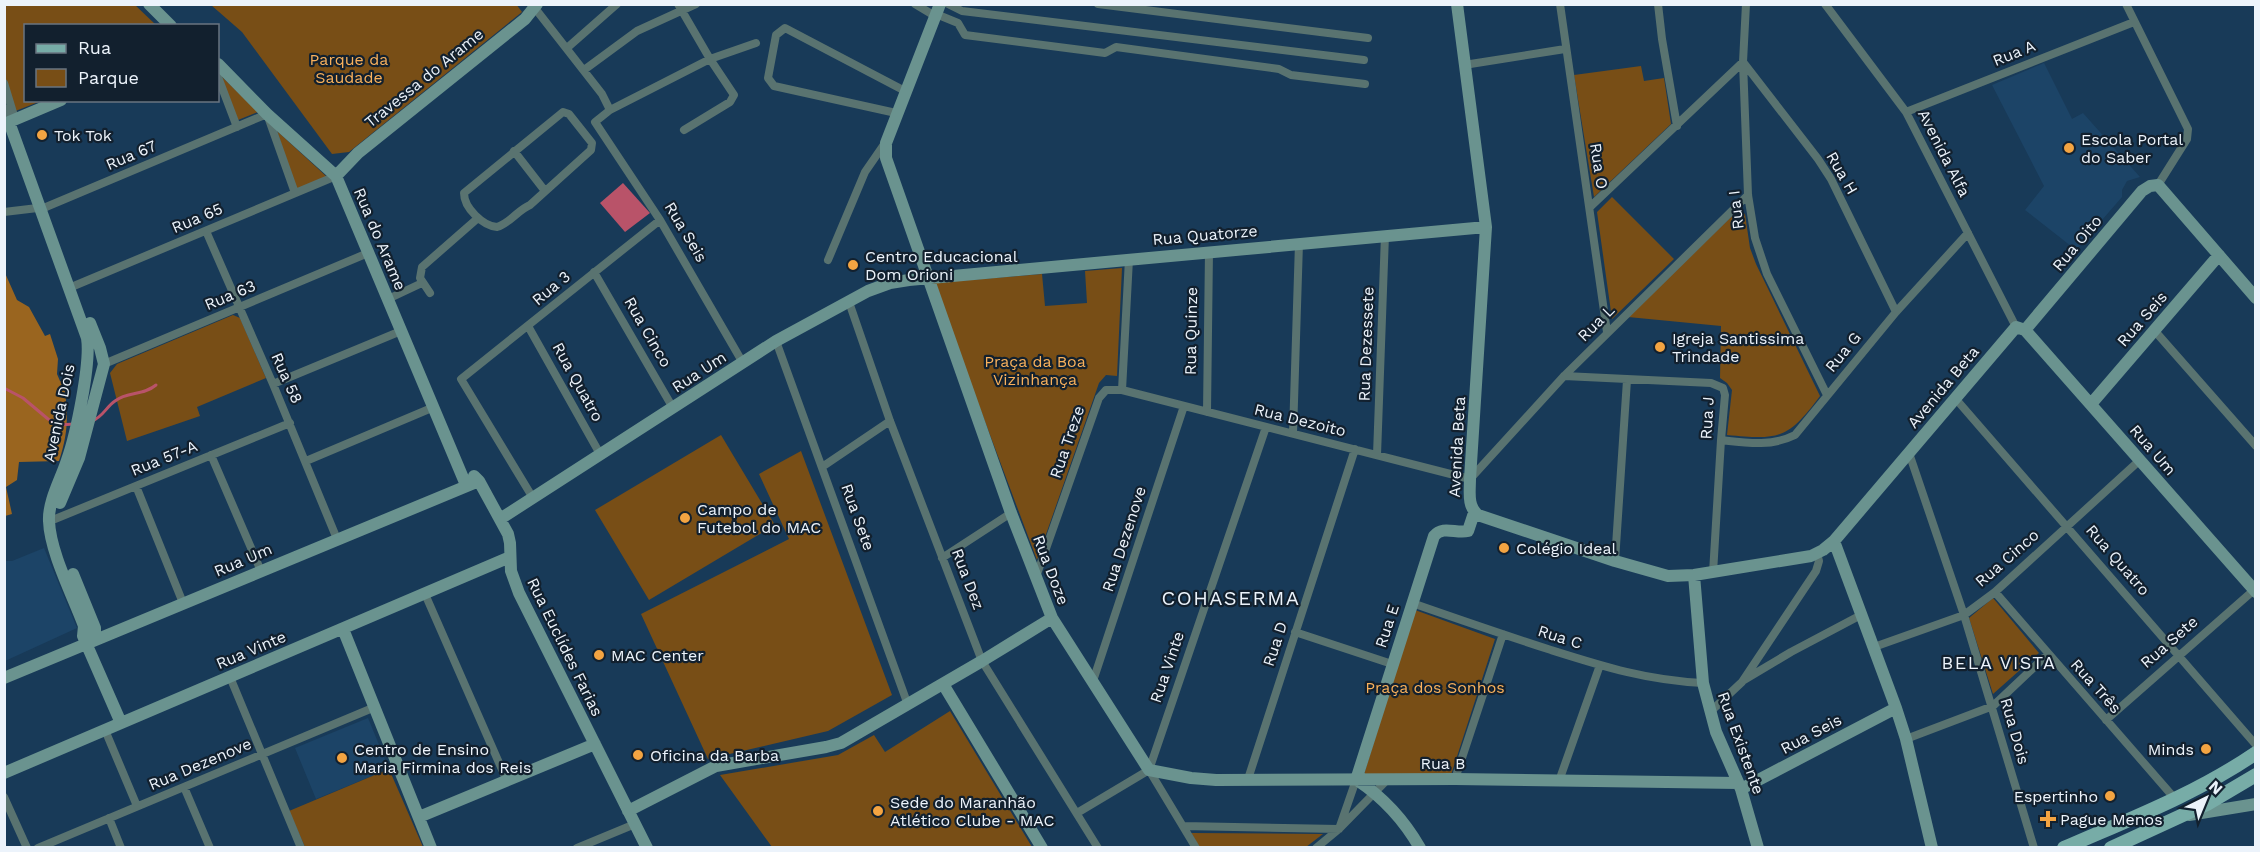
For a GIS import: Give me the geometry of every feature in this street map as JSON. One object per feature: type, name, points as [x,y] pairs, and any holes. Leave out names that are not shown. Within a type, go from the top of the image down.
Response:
[{"type":"main road","points":[[2064,848],[2176,800],[2226,773],[2256,753]]},
{"type":"main road","points":[[2111,848],[2207,804],[2256,775]]},
{"type":"street","points":[[149,4],[169,24]]},
{"type":"street","points":[[567,48],[617,4]]},
{"type":"street","points":[[584,70],[638,31],[680,8],[696,4]]},
{"type":"street","points":[[915,4],[958,23],[966,35],[1105,53],[1116,47],[1279,69],[1291,75],[1365,84]]},
{"type":"street","points":[[948,4],[974,12],[1364,60]]},
{"type":"street","points":[[1098,4],[1368,38]]},
{"type":"street","name":"Avenida Beta","points":[[1457,4],[1486,227],[1470,478],[1470,503],[1474,513],[1657,574],[1713,573],[1817,553],[1834,541],[1955,398],[2021,328]]},
{"type":"street","name":"Rua O","points":[[1560,4],[1607,332]]},
{"type":"street","points":[[1658,4],[1677,126]]},
{"type":"street","name":"Rua I","points":[[1746,4],[1743,62],[1748,195],[1755,238],[1760,256],[1827,395]]},
{"type":"street","name":"Avenida Alfa","points":[[1825,4],[1906,112],[1968,233],[2021,328]]},
{"type":"street","points":[[2126,4],[2188,129],[2187,139],[2158,185],[2256,298]]},
{"type":"street","points":[[534,5],[602,94],[610,110],[710,60],[756,43]]},
{"type":"street","name":"Travessa do Arame","points":[[336,176],[358,153],[525,19],[534,5]]},
{"type":"street","points":[[680,8],[710,60],[734,95],[727,104],[684,130]]},
{"type":"street","points":[[828,260],[865,172],[886,143],[937,12]]},
{"type":"street","name":"Rua A","points":[[1906,112],[2134,22]]},
{"type":"street","points":[[896,113],[774,86],[768,78],[776,35],[784,28],[905,91]]},
{"type":"street","points":[[1464,65],[1565,49]]},
{"type":"street","points":[[1590,206],[1743,62]]},
{"type":"street","name":"Rua H","points":[[1743,62],[1831,179],[1896,312]]},
{"type":"street","name":"Rua do Arame","points":[[219,65],[267,114],[336,176],[466,485]]},
{"type":"street","points":[[219,80],[237,127]]},
{"type":"street","name":"Avenida Dois","points":[[4,83],[12,121],[13,141],[43,208],[73,287],[100,348],[104,364],[85,414],[79,458],[52,519]]},
{"type":"street","points":[[12,121],[56,102]]},
{"type":"street","name":"Avenida Dois","points":[[4,108],[12,121]]},
{"type":"street","name":"Rua Seis","points":[[610,110],[595,122],[660,220],[743,363]]},
{"type":"street","points":[[563,112],[569,114],[592,143],[591,150],[545,191],[502,226],[492,227],[478,218],[464,199],[464,193],[563,112]]},
{"type":"street","points":[[267,114],[295,193]]},
{"type":"street","name":"Rua 67","points":[[4,212],[43,208],[267,114]]},
{"type":"street","name":"Rua Doze","points":[[886,143],[888,165],[927,278],[1011,513],[1052,618],[1196,848]]},
{"type":"street","points":[[514,151],[545,191]]},
{"type":"street","name":"Rua 65","points":[[73,287],[336,176]]},
{"type":"street","name":"Rua Oito","points":[[2021,328],[2142,191],[2150,186],[2158,185]]},
{"type":"street","name":"Rua L","points":[[1470,478],[1607,332],[1748,195]]},
{"type":"street","points":[[430,293],[422,283],[420,274],[422,267],[478,218]]},
{"type":"street","name":"Rua 3","points":[[533,498],[462,380],[660,220]]},
{"type":"street","name":"Rua Quatorze","points":[[927,278],[1486,227]]},
{"type":"street","name":"Rua 58","points":[[206,231],[290,423],[337,539]]},
{"type":"street","name":"Rua G","points":[[1721,440],[1762,444],[1786,440],[1796,435],[1896,312],[1968,233]]},
{"type":"street","name":"Rua Dezessete","points":[[1377,455],[1385,235]]},
{"type":"street","points":[[1293,434],[1299,243]]},
{"type":"street","name":"Rua Quinze","points":[[1207,412],[1209,252]]},
{"type":"street","name":"Rua 63","points":[[104,364],[368,253]]},
{"type":"street","name":"Rua Seis","points":[[2091,404],[2219,255]]},
{"type":"street","points":[[1122,390],[1129,259]]},
{"type":"street","name":"Rua Cinco","points":[[594,272],[673,408]]},
{"type":"street","name":"Rua Um","points":[[500,519],[777,341],[868,291],[890,283],[927,278]]},
{"type":"street","points":[[388,298],[422,283]]},
{"type":"street","name":"Avenida Dois","points":[[73,287],[88,343],[85,414]]},
{"type":"street","name":"Rua Dez","points":[[849,302],[890,421],[982,662],[1098,848]]},
{"type":"street","name":"Rua Quatro","points":[[528,326],[600,454]]},
{"type":"street","name":"Rua Um","points":[[2021,328],[2255,590]]},
{"type":"street","points":[[2154,330],[2256,446]]},
{"type":"street","points":[[273,384],[401,331]]},
{"type":"street","name":"Rua Sete","points":[[777,341],[908,705]]},
{"type":"street","name":"Rua J","points":[[1564,376],[1719,385],[1723,388],[1725,395],[1713,573]]},
{"type":"street","points":[[1615,561],[1627,381]]},
{"type":"street","name":"Rua Treze","points":[[1035,578],[1099,398],[1109,388],[1122,390]]},
{"type":"street","name":"Rua Dezoito","points":[[1122,390],[1470,478]]},
{"type":"street","name":"Rua Quatro","points":[[1955,398],[2179,654],[2256,746]]},
{"type":"street","name":"Rua Dezenove","points":[[1093,681],[1184,406]]},
{"type":"street","points":[[306,461],[434,407]]},
{"type":"street","points":[[822,467],[890,421]]},
{"type":"street","name":"Rua 57-A","points":[[52,519],[290,423]]},
{"type":"street","name":"Rua Vinte","points":[[1149,770],[1266,427]]},
{"type":"street","name":"Rua D","points":[[1248,779],[1355,449]]},
{"type":"street","name":"Rua Dois","points":[[1909,453],[1993,706],[2034,848]]},
{"type":"street","points":[[211,455],[261,570]]},
{"type":"street","name":"Rua Cinco","points":[[1874,647],[1964,615],[1995,592],[2140,460]]},
{"type":"street","name":"Rua Euclídes Farias","points":[[458,465],[479,481],[500,519],[509,539],[511,571],[519,593],[647,848]]},
{"type":"street","name":"Rua Um","points":[[86,640],[183,603],[479,481]]},
{"type":"street","points":[[136,486],[183,603]]},
{"type":"street","points":[[942,558],[1011,513]]},
{"type":"street","name":"Rua E","points":[[1356,780],[1436,533],[1444,530],[1466,532],[1474,513]]},
{"type":"street","points":[[4,678],[86,640],[95,633],[52,519]]},
{"type":"street","points":[[1834,541],[1906,739],[1932,848]]},
{"type":"street","points":[[1742,682],[1816,571],[1819,561],[1817,553]]},
{"type":"street","name":"Rua Vinte","points":[[4,773],[510,557]]},
{"type":"street","name":"Rua Existente","points":[[1694,575],[1703,683],[1710,712],[1739,786],[1758,848]]},
{"type":"street","name":"Rua Sete","points":[[2106,720],[2255,590]]},
{"type":"street","name":"Rua Três","points":[[1995,592],[2176,800]]},
{"type":"street","points":[[425,594],[507,781]]},
{"type":"street","name":"Rua C","points":[[1412,603],[1600,666],[1667,681],[1703,683]]},
{"type":"street","points":[[1710,712],[1742,682],[1784,656],[1861,615]]},
{"type":"street","points":[[628,810],[716,766],[833,746],[982,662],[1052,618]]},
{"type":"street","points":[[343,629],[431,848]]},
{"type":"street","points":[[1295,632],[1392,664]]},
{"type":"street","points":[[1455,779],[1503,634]]},
{"type":"street","points":[[4,670],[86,640]]},
{"type":"street","points":[[86,640],[122,723]]},
{"type":"street","points":[[1906,739],[1993,706],[2048,654]]},
{"type":"street","points":[[1559,781],[1600,666]]},
{"type":"street","points":[[230,677],[301,848]]},
{"type":"street","points":[[943,684],[1042,848]]},
{"type":"street","name":"Rua Dezenove","points":[[38,848],[375,708]]},
{"type":"street","name":"Rua Seis","points":[[1739,786],[1896,708]]},
{"type":"street","points":[[105,730],[137,806]]},
{"type":"street","points":[[419,817],[595,744]]},
{"type":"street","points":[[1077,813],[1149,770]]},
{"type":"street","name":"Rua B","points":[[1149,770],[1191,778],[1455,779],[1739,786]]},
{"type":"street","points":[[1316,848],[1339,829],[1388,779]]},
{"type":"street","points":[[1339,829],[1356,780],[1376,793],[1400,817],[1420,848]]},
{"type":"street","points":[[184,787],[210,848]]},
{"type":"street","points":[[4,797],[27,848]]},
{"type":"street","points":[[2182,816],[2256,804]]},
{"type":"street","points":[[109,818],[121,848]]},
{"type":"street","points":[[577,848],[635,824]]},
{"type":"street","points":[[1183,826],[1339,829]]},
{"type":"shaded area","name":"Escola Portal do Saber","points":[[2044,63],[2072,119],[2083,113],[2140,177],[2127,181],[2122,190],[2122,197],[2076,250],[2025,210],[2044,186],[1992,85]]},
{"type":"shaded area","points":[[623,183],[650,213],[625,232],[600,203]]},
{"type":"shaded area","points":[[5,273],[17,300],[29,307],[45,336],[50,334],[58,359],[57,374],[60,381],[64,383],[67,414],[65,440],[59,461],[19,462],[17,480],[6,487],[12,514],[5,516]]},
{"type":"shaded area","points":[[44,548],[77,628],[5,661],[5,561],[12,561]]},
{"type":"shaded area","name":"Centro de Ensino Maria Firmina dos Reis","points":[[368,718],[389,769],[316,799],[295,748]]},
{"type":"green space","name":"Parque da Saudade","points":[[516,4],[522,12],[349,152],[332,154],[242,32],[211,5]]},
{"type":"green space","points":[[4,5],[135,5],[155,24],[24,24],[24,102],[38,102],[13,112],[5,82]]},
{"type":"green space","points":[[1641,66],[1644,81],[1664,78],[1671,124],[1594,197],[1574,75]]},
{"type":"green space","points":[[219,74],[258,112],[238,120],[219,75]]},
{"type":"green space","points":[[277,131],[327,177],[296,189]]},
{"type":"green space","points":[[1612,197],[1674,259],[1612,319],[1597,212]]},
{"type":"green space","points":[[1738,210],[1745,214],[1750,248],[1756,264],[1820,396],[1790,429],[1771,436],[1727,435],[1732,390],[1720,378],[1721,326],[1628,317]]},
{"type":"green space","name":"Praça da Boa Vizinhança","points":[[1122,268],[1117,376],[1106,375],[1099,383],[1037,560],[933,283],[1042,274],[1045,306],[1087,303],[1085,271]]},
{"type":"green space","points":[[233,315],[240,318],[266,378],[197,407],[200,416],[127,441],[110,373],[117,364]]},
{"type":"green space","name":"Campo de Futebol do MAC","points":[[721,435],[775,525],[649,600],[595,510]]},
{"type":"green space","points":[[801,451],[892,695],[828,731],[708,759],[641,614],[789,539],[759,474]]},
{"type":"green space","points":[[1993,598],[2039,653],[1993,694],[1969,618]]},
{"type":"green space","name":"Praça dos Sonhos","points":[[1415,610],[1495,639],[1451,775],[1364,774]]},
{"type":"green space","name":"Sede do Maranhão Atlético Clube - MAC","points":[[950,711],[1032,847],[772,847],[720,775],[838,755],[874,735],[885,752]]},
{"type":"green space","points":[[389,769],[423,847],[305,847],[289,811]]},
{"type":"green space","points":[[1191,833],[1323,834],[1306,847],[1200,848]]},
{"type":"waterway","points":[[92,421],[120,398],[146,391],[156,385]]},
{"type":"waterway","points":[[4,388],[23,398],[48,419],[59,425],[74,424]]},
{"type":"place","name":"Tok Tok","points":[[42,135]]},
{"type":"place","name":"Escola Portal do Saber","points":[[2069,148]]},
{"type":"place","name":"Centro Educacional Dom Orioni","points":[[853,265]]},
{"type":"place","name":"Igreja Santissima Trindade","points":[[1660,347]]},
{"type":"place","name":"Campo de Futebol do MAC","points":[[685,518]]},
{"type":"place","name":"Colégio Ideal","points":[[1504,548]]},
{"type":"place","name":"MAC Center","points":[[599,655]]},
{"type":"place","name":"Minds","points":[[2206,749]]},
{"type":"place","name":"Oficina da Barba","points":[[638,755]]},
{"type":"place","name":"Centro de Ensino Maria Firmina dos Reis","points":[[342,758]]},
{"type":"place","name":"Espertinho","points":[[2110,796]]},
{"type":"place","name":"Sede do Maranhão Atlético Clube - MAC","points":[[878,811]]},
{"type":"place","name":"Pague Menos","points":[[2048,819]]},
{"type":"district","name":"COHASERMA","points":[[1231,598]]},
{"type":"district","name":"BELA VISTA","points":[[1999,662]]}]
